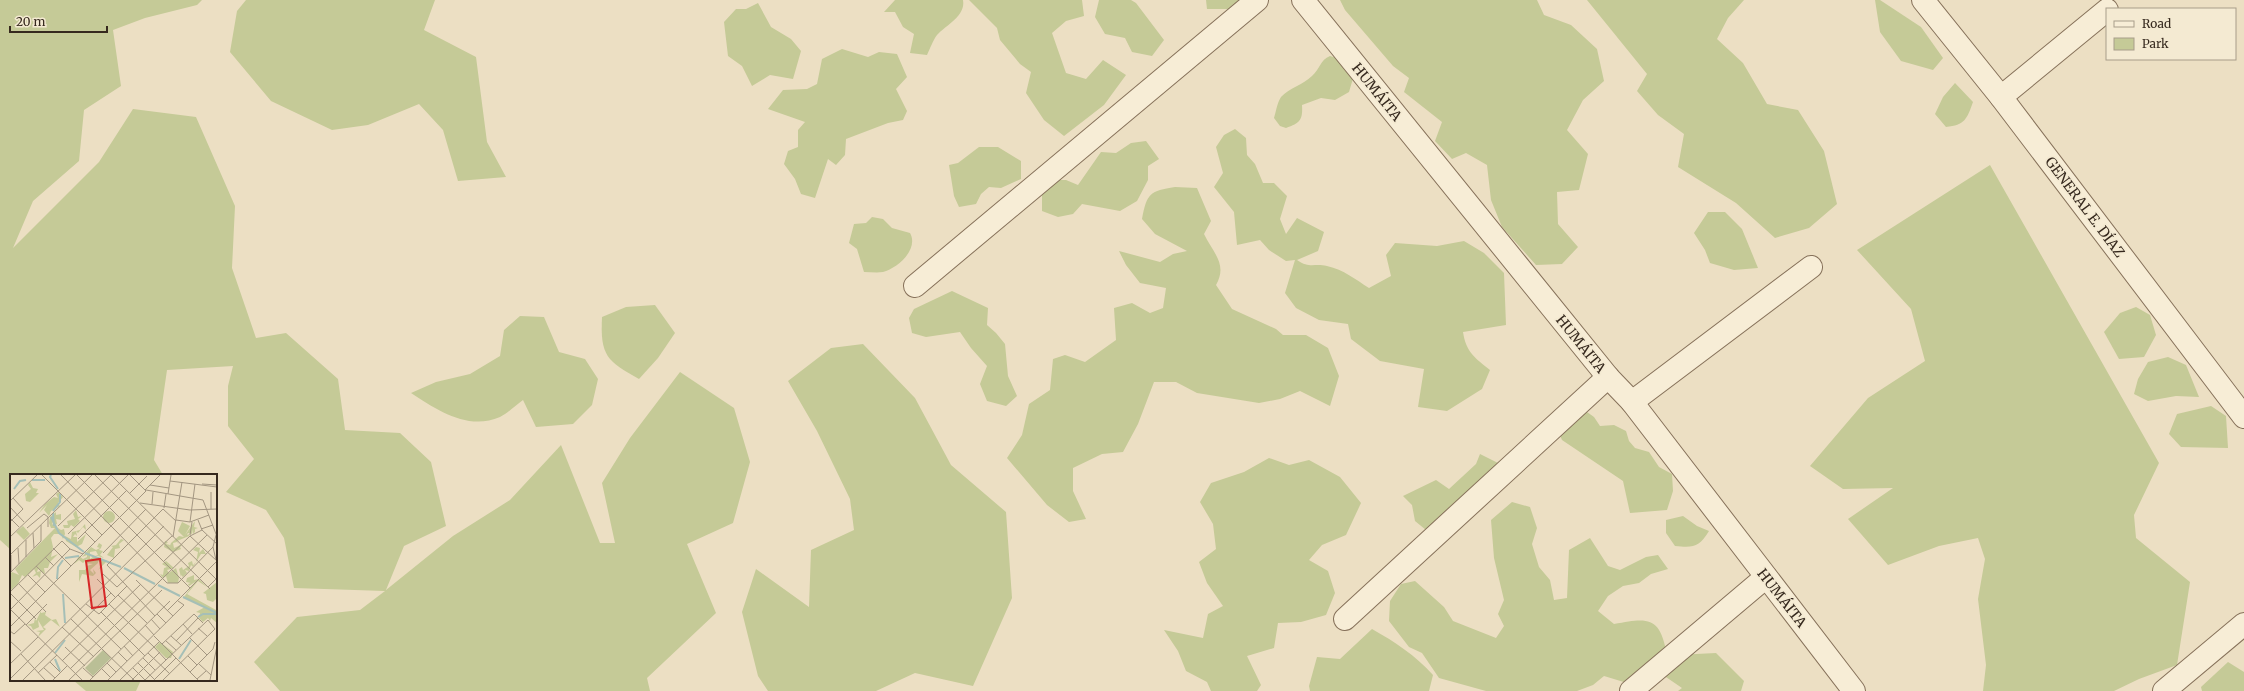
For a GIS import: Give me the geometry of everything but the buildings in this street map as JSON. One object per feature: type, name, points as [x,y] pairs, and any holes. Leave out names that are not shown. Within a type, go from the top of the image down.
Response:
[{"type":"street","points":[[915,286],[1257,0]]},
{"type":"street","name":"HUMÁITA","points":[[1303,0],[1608,377],[1632,402],[1854,691]]},
{"type":"street","name":"GENERAL E. DÍAZ","points":[[1923,0],[2001,97],[2244,417]]},
{"type":"street","points":[[2110,8],[2120,0]]},
{"type":"street","points":[[2001,97],[2106,12]]},
{"type":"street","points":[[1632,402],[1811,267]]},
{"type":"street","points":[[1345,620],[1608,377]]},
{"type":"street","points":[[1631,691],[1766,577]]},
{"type":"street","points":[[2164,691],[2244,624]]},
{"type":"green space","points":[[0,0],[202,0],[197,5],[145,18],[113,30],[121,86],[84,110],[79,161],[33,201],[13,248],[99,162],[133,109],[196,117],[235,206],[232,268],[256,338],[286,333],[338,379],[345,430],[400,433],[431,462],[446,526],[404,546],[386,590],[453,536],[510,500],[561,445],[600,543],[615,543],[602,483],[630,438],[680,372],[734,408],[750,462],[733,523],[687,544],[716,613],[647,678],[650,691],[280,691],[254,662],[297,617],[360,610],[385,591],[294,588],[284,538],[266,510],[226,492],[254,459],[228,426],[228,386],[233,366],[167,370],[154,460],[162,474],[10,474],[10,549],[0,540]]},
{"type":"green space","points":[[246,0],[435,0],[424,30],[476,57],[487,142],[506,177],[458,181],[443,130],[419,104],[368,125],[332,130],[271,101],[230,52],[237,11]]},
{"type":"green space","points":[[895,0],[963,0],[963,6],[954,20],[937,35],[927,55],[910,53],[914,34],[903,27],[895,12],[884,12]]},
{"type":"green space","points":[[969,0],[1082,0],[1084,16],[1066,21],[1052,33],[1066,73],[1086,79],[1103,60],[1126,75],[1104,105],[1064,136],[1044,120],[1026,93],[1031,72],[1020,64],[1000,40],[997,28]]},
{"type":"green space","points":[[1099,0],[1131,0],[1136,3],[1164,40],[1152,56],[1132,52],[1125,38],[1105,34],[1095,17]]},
{"type":"green space","points":[[1206,0],[1240,0],[1231,9],[1207,9]]},
{"type":"green space","points":[[1340,0],[1537,0],[1544,15],[1571,25],[1597,49],[1604,81],[1583,100],[1567,130],[1588,154],[1579,190],[1557,192],[1558,224],[1578,247],[1562,264],[1536,265],[1502,227],[1491,200],[1487,165],[1466,153],[1452,159],[1435,141],[1442,122],[1404,92],[1409,78],[1393,66],[1345,10]]},
{"type":"green space","points":[[1587,0],[1744,0],[1728,18],[1717,39],[1743,63],[1767,104],[1798,110],[1824,151],[1837,204],[1809,228],[1775,238],[1736,203],[1678,167],[1684,134],[1658,115],[1637,91],[1647,74]]},
{"type":"green space","points":[[1875,0],[1880,0],[1921,27],[1943,58],[1933,70],[1901,61],[1880,32]]},
{"type":"green space","points":[[758,3],[771,27],[791,39],[801,51],[793,79],[770,75],[752,86],[742,66],[728,56],[724,22],[736,9],[746,9]]},
{"type":"green space","points":[[842,49],[868,57],[879,52],[897,54],[907,77],[896,89],[907,111],[903,120],[888,123],[846,139],[845,155],[836,165],[828,159],[815,198],[801,194],[795,179],[784,164],[788,151],[798,147],[798,130],[805,122],[768,109],[783,90],[807,89],[817,84],[822,59]]},
{"type":"green space","points":[[1330,56],[1340,59],[1354,75],[1349,92],[1335,100],[1321,98],[1302,105],[1300,120],[1286,128],[1280,126],[1274,118],[1281,97],[1308,79],[1315,73],[1322,62]]},
{"type":"green space","points":[[1955,83],[1973,102],[1967,117],[1961,123],[1946,127],[1935,114],[1943,97]]},
{"type":"green space","points":[[1235,129],[1246,138],[1247,155],[1255,164],[1263,183],[1274,183],[1287,196],[1280,219],[1286,234],[1297,218],[1324,232],[1318,251],[1297,260],[1301,263],[1309,265],[1323,265],[1339,270],[1369,288],[1391,276],[1386,255],[1395,243],[1437,246],[1464,241],[1484,253],[1504,273],[1506,325],[1463,332],[1466,345],[1469,350],[1490,370],[1482,389],[1447,411],[1418,407],[1424,369],[1380,361],[1351,339],[1348,324],[1319,320],[1296,308],[1285,293],[1295,260],[1286,261],[1269,250],[1260,240],[1237,245],[1234,212],[1214,187],[1223,173],[1216,147],[1224,135]]},
{"type":"green space","points":[[1146,141],[1159,159],[1148,166],[1148,180],[1137,201],[1120,211],[1082,204],[1073,214],[1058,217],[1042,211],[1042,195],[1053,180],[1066,180],[1078,185],[1101,152],[1116,153],[1131,143]]},
{"type":"green space","points":[[979,147],[998,147],[1021,161],[1021,179],[1001,188],[989,187],[981,194],[976,204],[959,207],[954,196],[949,165],[958,163]]},
{"type":"green space","points":[[1990,165],[2159,463],[2134,515],[2136,538],[2190,582],[2177,665],[2139,679],[2114,691],[1983,691],[1986,665],[1978,599],[1985,559],[1978,538],[1939,546],[1888,565],[1848,519],[1893,488],[1843,489],[1810,466],[1868,398],[1925,361],[1911,309],[1857,250]]},
{"type":"green space","points":[[1175,187],[1197,188],[1211,221],[1204,234],[1220,265],[1219,278],[1216,285],[1232,309],[1276,329],[1283,335],[1306,335],[1328,348],[1339,376],[1330,406],[1300,391],[1280,399],[1259,403],[1197,393],[1176,382],[1154,382],[1138,424],[1123,452],[1102,454],[1073,468],[1073,491],[1086,519],[1069,522],[1047,505],[1007,458],[1022,435],[1029,404],[1050,390],[1053,359],[1065,355],[1085,362],[1116,340],[1114,308],[1132,303],[1150,313],[1163,308],[1166,288],[1140,283],[1126,265],[1119,251],[1160,262],[1173,254],[1187,251],[1155,234],[1142,219],[1146,204],[1151,195],[1160,190]]},
{"type":"green space","points":[[1708,212],[1725,212],[1742,229],[1758,268],[1734,270],[1710,263],[1705,250],[1694,233]]},
{"type":"green space","points":[[872,217],[883,219],[892,228],[910,233],[912,239],[912,245],[906,257],[889,270],[883,272],[864,272],[857,249],[849,243],[854,224],[866,223]]},
{"type":"green space","points":[[952,291],[988,308],[987,325],[1005,344],[1008,376],[1017,396],[1006,406],[987,401],[980,384],[987,366],[971,348],[960,332],[926,337],[912,333],[909,318],[914,309]]},
{"type":"green space","points":[[655,305],[675,333],[658,358],[639,379],[619,367],[608,356],[602,341],[602,317],[626,307]]},
{"type":"green space","points":[[2136,307],[2150,315],[2156,335],[2144,357],[2119,359],[2104,332],[2120,313]]},
{"type":"green space","points":[[520,316],[544,317],[559,352],[585,359],[598,379],[592,405],[573,424],[536,427],[523,400],[500,417],[488,421],[476,422],[465,420],[442,412],[411,393],[436,382],[470,374],[500,356],[504,330]]},
{"type":"green space","points":[[863,344],[915,398],[951,465],[1006,512],[1012,598],[973,686],[915,673],[876,691],[768,691],[758,676],[742,612],[756,569],[809,607],[811,550],[854,530],[850,499],[817,431],[788,381],[831,348]]},
{"type":"green space","points":[[2168,357],[2186,365],[2199,397],[2176,396],[2148,401],[2134,394],[2138,379],[2148,362]]},
{"type":"green space","points":[[2211,406],[2226,416],[2228,448],[2181,447],[2169,434],[2177,414]]},
{"type":"green space","points":[[1580,407],[1594,417],[1600,426],[1614,425],[1626,431],[1629,441],[1635,448],[1649,452],[1659,467],[1672,474],[1673,491],[1667,510],[1630,513],[1623,481],[1562,440],[1555,424]]},
{"type":"green space","points":[[1480,454],[1500,464],[1426,530],[1415,521],[1412,505],[1403,496],[1436,480],[1449,489],[1476,464]]},
{"type":"green space","points":[[1269,458],[1289,465],[1309,460],[1340,477],[1361,503],[1346,535],[1322,545],[1309,560],[1328,571],[1335,593],[1326,615],[1301,622],[1278,623],[1274,648],[1247,656],[1261,685],[1257,691],[1211,691],[1207,682],[1186,671],[1178,651],[1164,630],[1203,638],[1208,614],[1223,606],[1207,583],[1199,562],[1216,549],[1213,524],[1200,502],[1211,483],[1244,472]]},
{"type":"green space","points":[[1512,502],[1530,507],[1537,528],[1532,544],[1539,567],[1550,580],[1554,600],[1567,598],[1569,550],[1590,538],[1608,566],[1620,570],[1646,557],[1658,555],[1668,569],[1651,574],[1639,583],[1623,586],[1608,596],[1598,611],[1614,624],[1636,621],[1651,623],[1657,627],[1661,633],[1667,655],[1627,683],[1604,676],[1593,685],[1577,691],[1486,691],[1439,678],[1422,653],[1409,647],[1389,621],[1390,601],[1401,584],[1415,581],[1444,607],[1453,621],[1496,638],[1504,626],[1498,614],[1504,600],[1494,558],[1491,520]]},
{"type":"green space","points":[[1683,516],[1697,526],[1709,531],[1699,543],[1695,545],[1687,547],[1675,546],[1666,533],[1666,520]]},
{"type":"green space","points":[[1372,629],[1404,649],[1433,675],[1429,691],[1310,691],[1309,686],[1317,657],[1340,659]]},
{"type":"green space","points":[[1716,653],[1744,681],[1741,691],[1678,691],[1682,688],[1663,675],[1676,655]]},
{"type":"green space","points":[[2228,662],[2244,672],[2244,691],[2202,691],[2201,687]]},
{"type":"green space","points":[[74,681],[141,681],[136,691],[86,691]]}]
